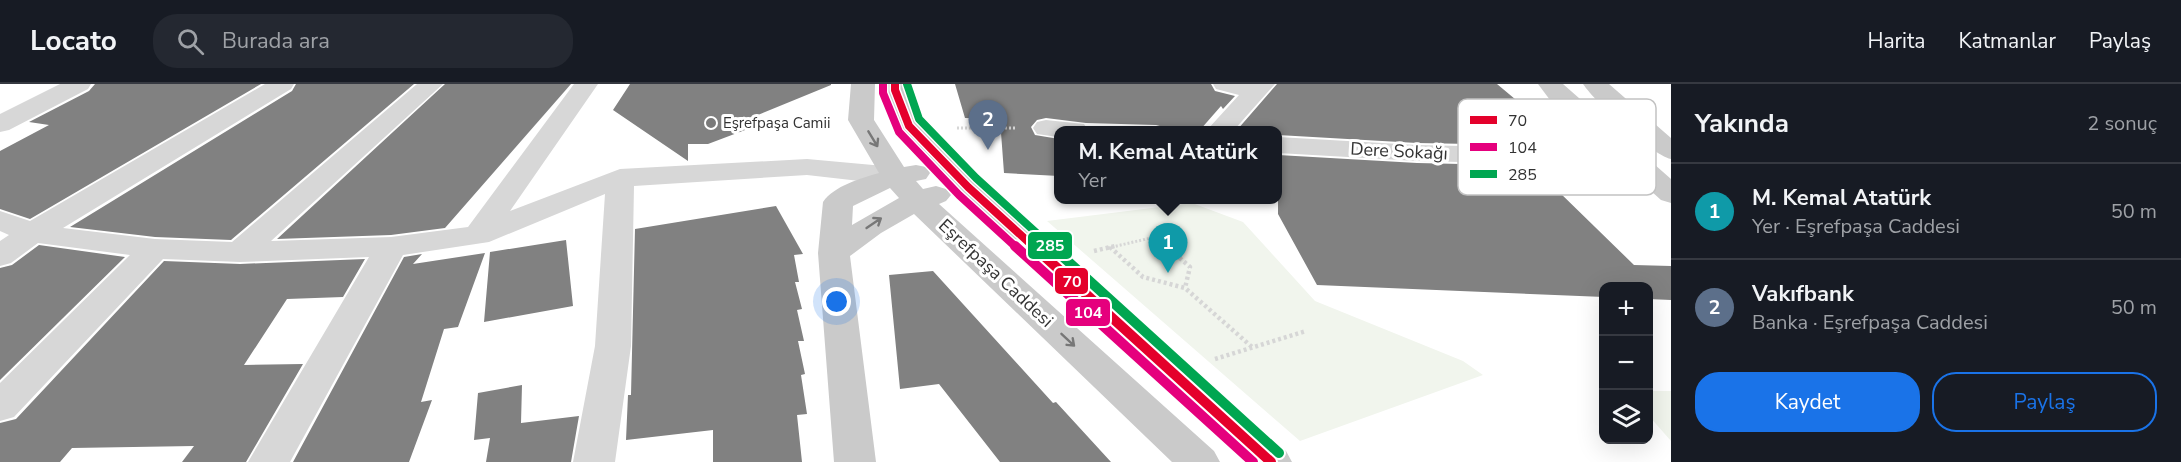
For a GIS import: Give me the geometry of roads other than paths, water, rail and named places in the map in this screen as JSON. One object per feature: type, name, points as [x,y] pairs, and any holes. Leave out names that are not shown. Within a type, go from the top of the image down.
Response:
[{"type":"main road","name":"Eşrefpaşa Caddesi","points":[[863,84],[861,120],[906,188],[1199,462]]},
{"type":"main road","points":[[895,84],[895,90],[909,126],[958,177],[1270,462]]},
{"type":"main road","points":[[1550,84],[1566,99]]},
{"type":"main road","points":[[1595,84],[1610,99]]},
{"type":"main road","points":[[1656,139],[1671,151]]},
{"type":"main road","points":[[855,462],[834,253],[877,220],[906,188],[958,177]]},
{"type":"main road","points":[[1656,181],[1671,194]]},
{"type":"street","points":[[0,124],[79,84]]},
{"type":"street","points":[[0,256],[32,233],[282,84]]},
{"type":"street","points":[[240,252],[431,84]]},
{"type":"street","points":[[478,235],[586,84]]},
{"type":"street","points":[[1225,84],[1259,88]]},
{"type":"street","points":[[1224,126],[1259,88]]},
{"type":"street","points":[[1046,128],[1054,129]]},
{"type":"street","name":"Dere Sokağı","points":[[1282,145],[1458,154]]},
{"type":"street","points":[[0,220],[32,233],[155,249],[240,252],[391,248],[478,235],[620,178],[807,167],[906,188]]},
{"type":"street","points":[[594,462],[613,346],[620,178]]},
{"type":"street","points":[[269,462],[391,248]]},
{"type":"street","points":[[0,407],[155,249]]},
{"type":"place","name":"Eşrefpaşa Camii","points":[[711,123]]},
{"type":"place","name":"Vakıfbank","points":[[988,150]]},
{"type":"place","name":"M. Kemal Atatürk","points":[[1168,273]]}]
